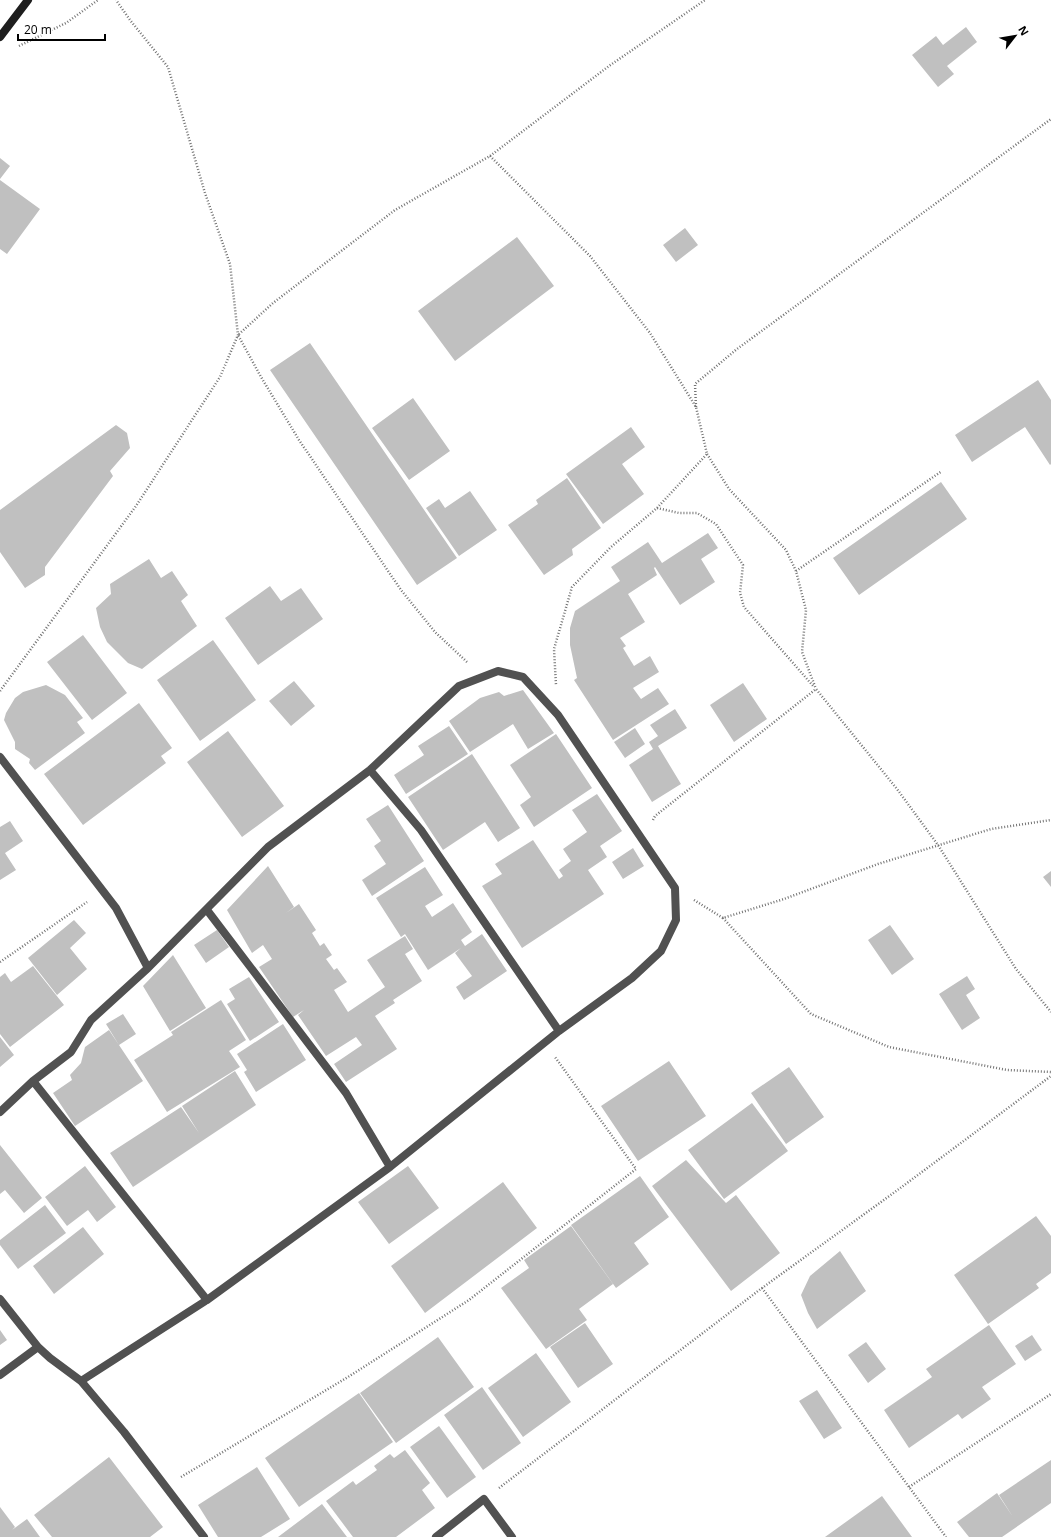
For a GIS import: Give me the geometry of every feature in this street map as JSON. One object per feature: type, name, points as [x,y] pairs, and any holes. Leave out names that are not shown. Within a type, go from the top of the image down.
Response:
[{"type":"street","points":[[0,37],[28,0]]},
{"type":"street","points":[[0,1112],[33,1081],[71,1052],[91,1020],[148,968],[268,847],[370,770],[459,686],[498,671],[523,677],[558,715],[676,888],[676,920],[661,951],[632,978],[559,1031],[390,1167],[207,1300],[81,1381]]},
{"type":"street","points":[[0,758],[116,908],[148,968]]},
{"type":"street","points":[[370,770],[421,830],[559,1031]]},
{"type":"street","points":[[207,910],[346,1093],[390,1167]]},
{"type":"street","points":[[33,1081],[207,1300]]},
{"type":"street","points":[[0,1299],[38,1347],[81,1381],[204,1537]]},
{"type":"street","points":[[0,1375],[38,1347]]},
{"type":"street","points":[[436,1537],[484,1499],[512,1537]]},
{"type":"path","points":[[13,49],[66,23],[98,0]]},
{"type":"path","points":[[116,0],[130,20],[168,67],[205,193],[230,264],[238,335],[261,377],[299,440],[401,590],[435,632],[471,666],[498,671]]},
{"type":"path","points":[[0,691],[136,506],[220,377],[238,335],[273,302],[396,210],[490,156],[609,66],[705,0]]},
{"type":"path","points":[[816,689],[802,652],[806,610],[796,572],[786,550],[729,489],[707,454],[696,408],[695,384],[737,349],[1051,119]]},
{"type":"path","points":[[490,156],[590,256],[650,333],[696,408]]},
{"type":"path","points":[[558,715],[554,649],[572,587],[611,547],[657,508],[707,454]]},
{"type":"path","points":[[796,572],[942,471]]},
{"type":"path","points":[[657,508],[679,513],[697,512],[716,524],[743,564],[740,593],[744,608],[816,689],[898,789],[938,845],[1016,970],[1051,1012]]},
{"type":"path","points":[[644,841],[655,816],[816,689]]},
{"type":"path","points":[[723,918],[784,899],[878,864],[991,829],[1051,820]]},
{"type":"path","points":[[676,888],[723,918],[811,1014],[889,1047],[1008,1070],[1051,1072]]},
{"type":"path","points":[[0,962],[103,891]]},
{"type":"path","points":[[165,1486],[348,1377],[469,1300],[636,1170],[545,1042]]},
{"type":"path","points":[[484,1499],[762,1288],[1051,1076]]},
{"type":"path","points":[[762,1288],[946,1537]]},
{"type":"path","points":[[909,1487],[1051,1394]]},
{"type":"building","points":[[966,27],[977,42],[947,66],[954,74],[938,87],[912,55],[936,36],[943,45]]},
{"type":"building","points":[[0,158],[10,166],[0,179]]},
{"type":"building","points":[[0,180],[40,209],[7,254],[0,249]]},
{"type":"building","points":[[685,228],[698,245],[676,262],[663,245]]},
{"type":"building","points":[[517,237],[554,286],[455,361],[418,311]]},
{"type":"building","points":[[310,343],[457,558],[417,585],[270,370]]},
{"type":"building","points":[[1038,380],[1051,400],[1051,464],[1050,465],[1025,427],[972,462],[955,435]]},
{"type":"building","points":[[413,398],[450,451],[409,480],[372,428]]},
{"type":"building","points":[[116,425],[127,433],[130,448],[110,471],[113,476],[45,567],[45,575],[25,588],[0,552],[0,510]]},
{"type":"building","points":[[631,427],[645,447],[622,464],[644,494],[603,524],[566,474]]},
{"type":"building","points":[[567,478],[601,528],[572,549],[573,555],[544,575],[508,525],[538,504],[536,500]]},
{"type":"building","points":[[941,482],[967,519],[859,595],[833,558]]},
{"type":"building","points":[[470,491],[497,530],[459,556],[426,508],[439,499],[445,508]]},
{"type":"building","points":[[708,533],[718,548],[701,559],[715,582],[680,605],[655,567],[654,568],[657,575],[628,594],[645,622],[620,638],[626,646],[623,648],[634,666],[650,656],[659,672],[633,688],[641,699],[658,688],[669,704],[613,740],[574,680],[577,678],[570,645],[570,628],[575,611],[620,581],[611,567],[648,542],[662,563]]},
{"type":"building","points":[[149,559],[161,578],[172,571],[188,595],[181,601],[197,626],[142,669],[128,663],[107,642],[100,627],[96,608],[111,594],[110,584]]},
{"type":"building","points":[[270,586],[281,601],[301,588],[323,619],[258,665],[225,618]]},
{"type":"building","points":[[83,635],[127,693],[92,720],[47,662]]},
{"type":"building","points":[[213,640],[256,700],[200,741],[157,680]]},
{"type":"building","points":[[294,681],[315,706],[291,726],[269,701]]},
{"type":"building","points":[[743,683],[767,719],[734,742],[710,705]]},
{"type":"building","points":[[46,685],[65,695],[83,718],[77,722],[85,733],[35,770],[29,763],[30,759],[15,749],[15,742],[4,720],[6,713],[15,698],[23,692]]},
{"type":"building","points":[[523,690],[554,733],[528,749],[513,724],[470,752],[449,721],[480,698],[499,692],[504,696]]},
{"type":"building","points":[[139,703],[172,748],[161,756],[166,763],[83,825],[44,774]]},
{"type":"building","points":[[675,709],[687,728],[658,746],[681,784],[652,802],[629,765],[653,749],[649,742],[658,736],[650,725]]},
{"type":"building","points":[[449,726],[468,754],[406,794],[394,775],[424,755],[418,746]]},
{"type":"building","points":[[635,728],[645,744],[625,758],[614,742]]},
{"type":"building","points":[[228,731],[284,806],[242,837],[187,762]]},
{"type":"building","points":[[556,734],[592,788],[534,827],[520,805],[531,797],[510,765]]},
{"type":"building","points":[[472,754],[520,828],[498,842],[485,822],[443,850],[408,797]]},
{"type":"building","points":[[597,794],[622,831],[600,846],[607,857],[588,870],[604,894],[522,948],[482,886],[502,874],[495,864],[533,840],[559,879],[563,876],[559,870],[571,861],[563,849],[587,832],[572,810]]},
{"type":"building","points":[[388,805],[424,861],[372,896],[362,880],[386,864],[374,846],[381,841],[366,819]]},
{"type":"building","points":[[10,821],[23,841],[5,853],[16,870],[0,880],[0,827]]},
{"type":"building","points":[[633,848],[644,866],[623,879],[612,862]]},
{"type":"building","points":[[268,866],[294,907],[286,913],[299,904],[316,930],[312,933],[320,946],[324,943],[332,955],[326,959],[334,970],[337,968],[347,982],[334,990],[348,1012],[385,987],[367,960],[405,936],[413,949],[405,954],[422,981],[393,1000],[395,1003],[375,1016],[397,1049],[346,1082],[334,1064],[362,1045],[356,1037],[326,1056],[298,1015],[304,1010],[293,1017],[259,967],[272,959],[263,945],[252,953],[227,910]]},
{"type":"building","points":[[425,867],[443,895],[425,906],[432,917],[453,903],[472,932],[461,940],[465,946],[482,934],[507,971],[464,1000],[456,987],[472,976],[455,953],[461,948],[428,970],[405,934],[401,937],[376,898]]},
{"type":"building","points":[[1051,871],[1051,887],[1043,877]]},
{"type":"building","points":[[74,920],[86,933],[70,948],[87,969],[57,995],[28,958]]},
{"type":"building","points":[[890,925],[914,959],[892,975],[868,940]]},
{"type":"building","points":[[217,930],[229,947],[206,963],[194,945]]},
{"type":"building","points":[[173,955],[206,1008],[170,1031],[143,986]]},
{"type":"building","points":[[33,966],[64,1005],[10,1047],[0,1034],[0,977],[5,973],[11,982]]},
{"type":"building","points":[[967,976],[975,989],[966,995],[980,1018],[962,1030],[939,994]]},
{"type":"building","points":[[249,977],[279,1022],[250,1041],[227,1004],[235,999],[229,989]]},
{"type":"building","points":[[221,1000],[246,1040],[229,1051],[240,1067],[167,1112],[134,1060],[173,1035],[171,1032]]},
{"type":"building","points":[[123,1014],[136,1034],[119,1045],[106,1024]]},
{"type":"building","points":[[283,1024],[306,1060],[256,1092],[244,1072],[247,1070],[237,1054]]},
{"type":"building","points":[[109,1030],[143,1081],[75,1126],[53,1093],[72,1080],[70,1075],[81,1063],[85,1047]]},
{"type":"building","points":[[0,1037],[14,1055],[0,1067]]},
{"type":"building","points":[[669,1061],[706,1116],[638,1161],[601,1106]]},
{"type":"building","points":[[789,1067],[824,1117],[786,1144],[751,1093]]},
{"type":"building","points":[[235,1071],[256,1105],[133,1187],[110,1153],[181,1107],[199,1133],[182,1106]]},
{"type":"building","points":[[752,1103],[788,1151],[724,1199],[688,1150]]},
{"type":"building","points":[[0,1145],[42,1198],[24,1213],[5,1190],[0,1194]]},
{"type":"building","points":[[686,1160],[726,1203],[736,1195],[780,1253],[731,1291],[652,1186]]},
{"type":"building","points":[[85,1166],[116,1207],[97,1222],[88,1210],[67,1226],[45,1197]]},
{"type":"building","points":[[408,1166],[439,1208],[389,1244],[358,1202]]},
{"type":"building","points":[[640,1176],[669,1217],[634,1243],[649,1264],[616,1288],[571,1225]]},
{"type":"building","points":[[503,1182],[537,1228],[425,1313],[391,1266]]},
{"type":"building","points":[[45,1205],[66,1233],[18,1269],[0,1245],[0,1240]]},
{"type":"building","points":[[1036,1216],[1051,1236],[1051,1273],[1036,1284],[1039,1288],[988,1324],[954,1275]]},
{"type":"building","points":[[571,1226],[613,1284],[579,1309],[587,1320],[546,1349],[501,1288],[529,1268],[524,1260]]},
{"type":"building","points":[[83,1227],[104,1254],[54,1294],[33,1266]]},
{"type":"building","points":[[840,1251],[866,1291],[817,1329],[808,1313],[801,1295],[810,1276]]},
{"type":"building","points":[[585,1323],[613,1364],[578,1388],[550,1347]]},
{"type":"building","points":[[989,1325],[1016,1364],[982,1387],[991,1399],[962,1419],[958,1414],[909,1448],[884,1410],[932,1377],[926,1369]]},
{"type":"building","points":[[0,1330],[7,1340],[0,1345]]},
{"type":"building","points":[[1032,1335],[1042,1350],[1025,1361],[1015,1346]]},
{"type":"building","points":[[438,1337],[474,1387],[396,1443],[360,1393]]},
{"type":"building","points":[[866,1342],[886,1369],[868,1383],[848,1355]]},
{"type":"building","points":[[536,1353],[571,1402],[523,1437],[488,1388]]},
{"type":"building","points":[[482,1387],[521,1443],[483,1470],[444,1415]]},
{"type":"building","points":[[817,1390],[842,1428],[824,1439],[799,1401]]},
{"type":"building","points":[[359,1393],[393,1442],[299,1507],[265,1458]]},
{"type":"building","points":[[439,1426],[476,1477],[447,1498],[410,1447]]},
{"type":"building","points":[[405,1450],[430,1483],[422,1490],[435,1508],[396,1537],[353,1537],[326,1501],[353,1481],[356,1485],[377,1470],[374,1466],[390,1454],[394,1458]]},
{"type":"building","points":[[109,1457],[163,1527],[150,1537],[52,1537],[34,1515]]},
{"type":"building","points":[[1051,1460],[1051,1503],[1002,1537],[969,1537],[957,1522],[997,1493],[1013,1517],[999,1495]]},
{"type":"building","points":[[257,1467],[290,1519],[261,1537],[218,1537],[198,1505]]},
{"type":"building","points":[[882,1496],[912,1537],[825,1537]]},
{"type":"building","points":[[322,1504],[347,1537],[278,1537]]},
{"type":"building","points":[[0,1507],[15,1527],[12,1530],[27,1519],[40,1537],[0,1537]]}]
